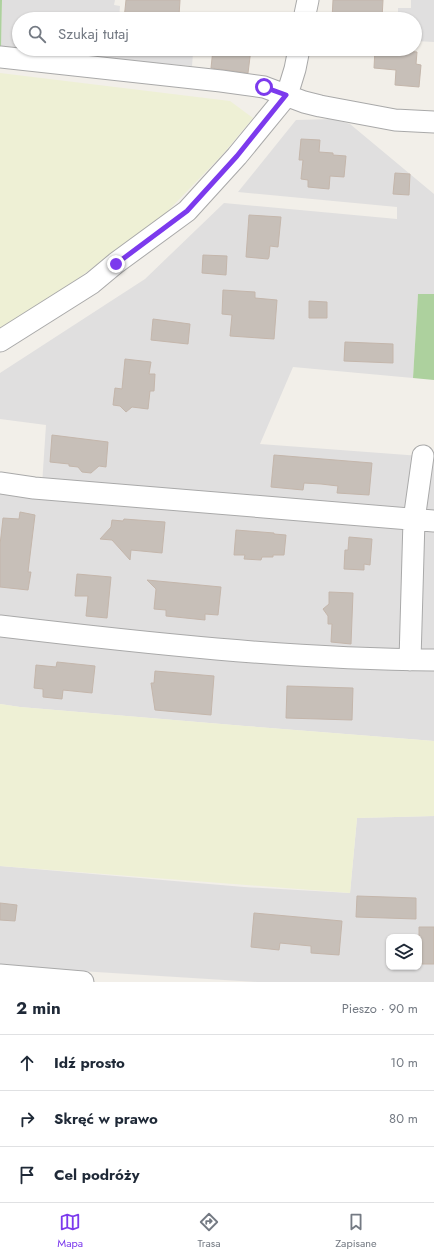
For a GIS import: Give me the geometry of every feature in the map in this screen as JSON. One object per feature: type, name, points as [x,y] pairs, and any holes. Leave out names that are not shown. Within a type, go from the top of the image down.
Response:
[{"type":"street","points":[[305,12],[308,0]]},
{"type":"street","points":[[0,341],[92,283],[187,211],[237,156],[286,95],[295,69],[298,56]]},
{"type":"street","points":[[0,57],[264,87],[304,102],[320,106],[395,120],[434,122]]},
{"type":"street","points":[[410,660],[424,520],[423,456]]},
{"type":"street","points":[[0,483],[34,488],[424,520]]},
{"type":"street","points":[[0,626],[96,637],[338,658],[434,660]]},
{"type":"street","points":[[0,975],[83,982]]},
{"type":"shaded area","points":[[2,0],[115,0],[114,5],[120,6],[120,12],[12,12],[12,50],[1,49]]},
{"type":"shaded area","points":[[411,0],[434,0],[434,42],[422,41],[422,12],[398,12],[398,8],[411,8]]},
{"type":"shaded area","points":[[80,56],[193,56],[192,66]]},
{"type":"shaded area","points":[[333,119],[350,124],[434,194],[434,294],[418,294],[413,378],[293,367],[260,444],[434,457],[434,656],[336,652],[0,617],[0,494],[41,500],[46,425],[0,419],[0,373],[145,279],[224,203],[397,219],[397,207],[238,192],[296,120]]},
{"type":"shaded area","points":[[0,633],[434,667],[434,741],[20,707],[0,704]]},
{"type":"shaded area","points":[[434,816],[434,982],[258,982],[80,971],[0,964],[0,866],[244,887],[350,893],[357,818]]},
{"type":"green space","points":[[0,0],[2,0],[1,49],[0,49]]},
{"type":"green space","points":[[0,73],[230,101],[253,118],[223,154],[166,213],[21,321],[0,328]]},
{"type":"green space","points":[[418,294],[434,294],[434,380],[413,378]]},
{"type":"green space","points":[[0,704],[20,707],[434,741],[434,816],[357,818],[350,893],[0,866]]},
{"type":"building","points":[[126,0],[180,0],[179,12],[125,12]]},
{"type":"building","points":[[333,0],[383,0],[382,12],[332,12]]},
{"type":"building","points":[[212,56],[250,56],[248,73],[211,68]]},
{"type":"building","points":[[375,56],[417,56],[416,64],[421,65],[419,87],[395,85],[396,70],[374,68]]},
{"type":"building","points":[[301,139],[320,140],[319,152],[346,156],[344,177],[330,176],[329,189],[308,187],[308,180],[301,179],[303,160],[299,160]]},
{"type":"building","points":[[395,173],[410,174],[409,195],[393,194]]},
{"type":"building","points":[[249,215],[281,217],[278,247],[270,246],[268,259],[246,257]]},
{"type":"building","points":[[203,255],[227,256],[226,275],[202,273]]},
{"type":"building","points":[[223,290],[255,292],[255,298],[277,300],[274,339],[230,336],[232,315],[222,314]]},
{"type":"building","points":[[309,301],[327,302],[327,318],[309,318]]},
{"type":"building","points":[[153,319],[190,324],[188,344],[151,340]]},
{"type":"building","points":[[345,342],[393,344],[393,363],[344,361]]},
{"type":"building","points":[[125,359],[151,362],[149,374],[155,374],[154,391],[150,391],[148,409],[132,407],[126,412],[120,406],[113,405],[115,388],[122,389]]},
{"type":"building","points":[[52,435],[108,442],[106,467],[99,466],[91,473],[82,472],[78,467],[69,466],[69,464],[50,462]]},
{"type":"building","points":[[274,455],[372,463],[369,495],[337,493],[338,486],[321,484],[304,483],[303,490],[271,487]]},
{"type":"building","points":[[20,512],[35,515],[28,572],[31,572],[28,590],[0,587],[0,545],[3,518],[19,519]]},
{"type":"building","points":[[124,519],[165,522],[162,553],[131,550],[130,560],[112,540],[100,539],[111,527],[112,520],[123,521]]},
{"type":"building","points":[[236,530],[286,535],[284,555],[262,557],[261,560],[244,559],[245,555],[234,555]]},
{"type":"building","points":[[349,537],[372,539],[370,565],[364,564],[364,570],[344,569],[345,550],[348,550]]},
{"type":"building","points":[[77,574],[111,577],[107,618],[86,616],[88,596],[75,596]]},
{"type":"building","points":[[147,580],[221,587],[218,615],[205,614],[205,620],[166,616],[166,610],[154,609],[156,589]]},
{"type":"building","points":[[329,592],[353,593],[351,644],[331,642],[332,624],[328,624],[328,616],[323,609],[329,604]]},
{"type":"building","points":[[57,662],[95,666],[92,693],[63,690],[62,699],[43,697],[43,689],[34,688],[36,665],[56,667]]},
{"type":"building","points":[[155,671],[214,676],[211,715],[155,710],[151,683],[154,683]]},
{"type":"building","points":[[287,686],[353,688],[352,720],[286,718]]},
{"type":"building","points":[[357,896],[416,898],[416,919],[356,917]]},
{"type":"building","points":[[0,903],[17,905],[15,921],[0,920]]},
{"type":"building","points":[[254,913],[342,921],[339,955],[311,953],[311,946],[280,943],[279,950],[251,947]]},
{"type":"building","points":[[419,927],[434,927],[434,964],[422,964],[422,934],[419,934]]},
{"type":"route","points":[[116,264],[187,211],[237,156],[286,95],[264,87]]}]
